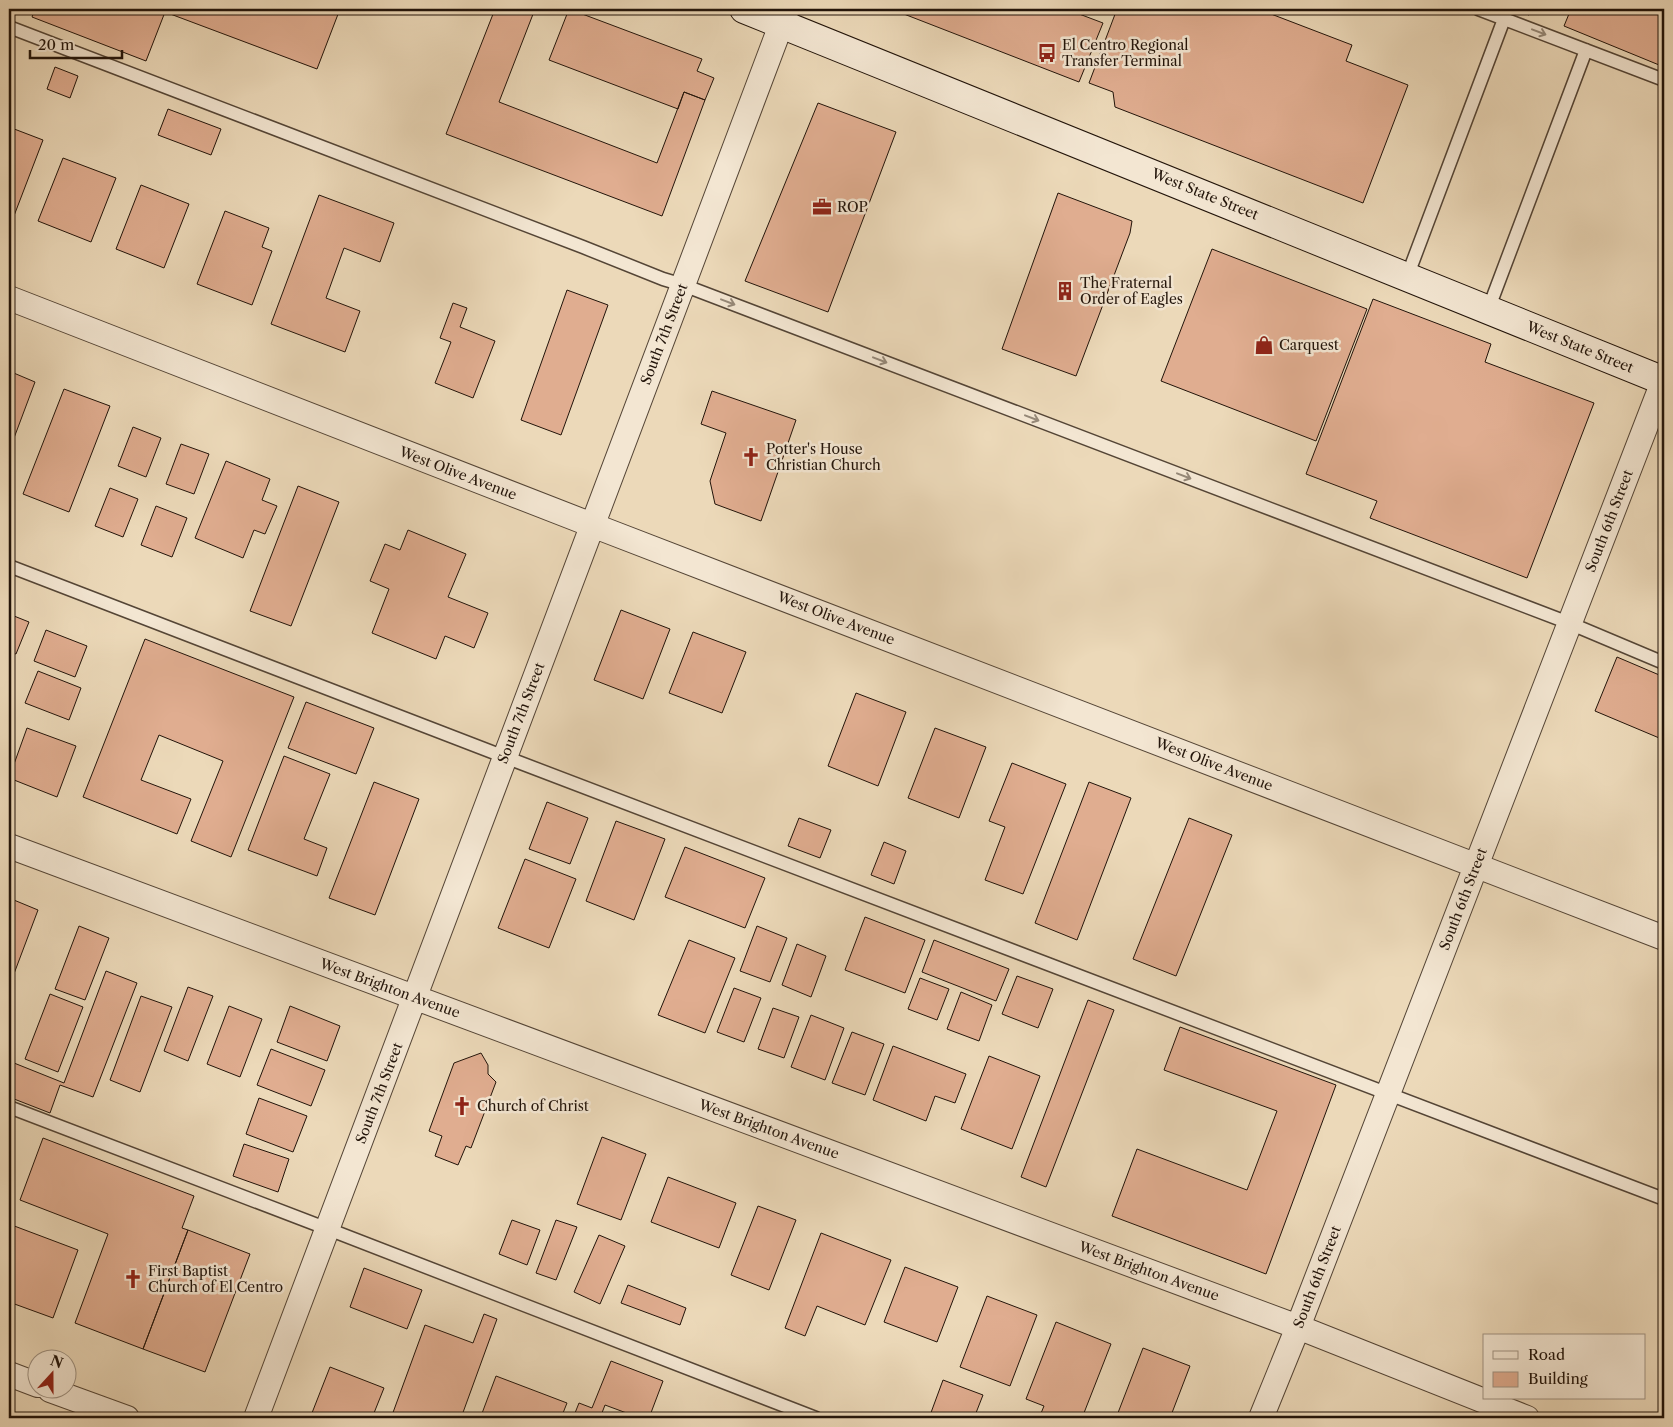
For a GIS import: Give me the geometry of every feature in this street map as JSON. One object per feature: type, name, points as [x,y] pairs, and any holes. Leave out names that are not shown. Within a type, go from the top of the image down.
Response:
[{"type":"street","name":"West State Street","points":[[744,9],[785,16],[1407,277],[1664,380]]},
{"type":"street","name":"South 7th Street","points":[[256,1418],[785,16]]},
{"type":"street","name":"West Olive Avenue","points":[[9,298],[1664,938]]},
{"type":"street","name":"South 6th Street","points":[[1261,1418],[1298,1327],[1664,380]]},
{"type":"street","name":"West Brighton Avenue","points":[[9,846],[1298,1327],[1527,1418]]},
{"type":"street","points":[[9,1374],[28,1381]]},
{"type":"street","points":[[77,1400],[126,1418]]},
{"type":"lane","points":[[1478,9],[1664,80]]},
{"type":"lane","points":[[1407,277],[1504,19]]},
{"type":"lane","points":[[9,27],[663,279],[1569,623],[1664,664]]},
{"type":"lane","points":[[1488,310],[1586,50]]},
{"type":"lane","points":[[9,566],[1664,1199]]},
{"type":"lane","points":[[9,1107],[816,1418]]},
{"type":"building","points":[[35,9],[340,9],[317,69],[165,12],[146,61],[32,17]]},
{"type":"building","points":[[495,9],[535,9],[499,102],[657,163],[684,92],[705,100],[662,216],[446,134]]},
{"type":"building","points":[[569,9],[702,59],[697,71],[714,78],[705,100],[684,92],[678,109],[549,60]]},
{"type":"building","name":"El Centro Regional Transfer Terminal","points":[[891,9],[1066,9],[1103,23],[1079,82]]},
{"type":"building","points":[[1117,9],[1258,9],[1352,45],[1346,61],[1408,85],[1363,203],[1115,107],[1113,92],[1089,83]]},
{"type":"building","points":[[1512,9],[1531,9],[1529,15]]},
{"type":"building","points":[[1571,9],[1664,9],[1664,67],[1564,26]]},
{"type":"building","points":[[55,67],[78,76],[70,98],[47,89]]},
{"type":"building","name":"ROP","points":[[818,103],[896,132],[828,312],[745,281]]},
{"type":"building","points":[[168,109],[221,129],[211,155],[158,135]]},
{"type":"building","points":[[9,127],[43,140],[12,221],[9,220]]},
{"type":"building","points":[[63,158],[116,178],[91,242],[38,221]]},
{"type":"building","points":[[141,185],[189,204],[164,268],[116,249]]},
{"type":"building","name":"The Fraternal Order of Eagles","points":[[1058,193],[1132,221],[1130,233],[1076,376],[1002,349]]},
{"type":"building","points":[[319,195],[394,223],[380,262],[344,248],[326,298],[360,311],[345,352],[271,324]]},
{"type":"building","points":[[225,211],[269,228],[262,247],[272,251],[252,305],[197,284]]},
{"type":"building","name":"Carquest","points":[[1212,249],[1367,309],[1316,441],[1161,381]]},
{"type":"building","points":[[567,290],[608,305],[561,435],[521,420]]},
{"type":"building","points":[[1373,299],[1491,344],[1485,362],[1594,403],[1527,578],[1370,518],[1377,501],[1306,474]]},
{"type":"building","points":[[453,303],[467,308],[460,327],[495,341],[473,398],[435,383],[451,342],[440,338]]},
{"type":"building","points":[[9,371],[35,382],[11,446],[9,445]]},
{"type":"building","points":[[64,389],[110,406],[69,512],[23,494]]},
{"type":"building","name":"Potter's House Christian Church","points":[[712,391],[796,420],[761,521],[715,504],[710,481],[726,433],[701,424]]},
{"type":"building","points":[[133,427],[161,438],[146,477],[118,466]]},
{"type":"building","points":[[181,444],[209,454],[194,494],[166,484]]},
{"type":"building","points":[[226,461],[270,479],[262,500],[277,506],[265,534],[254,530],[243,558],[195,538]]},
{"type":"building","points":[[298,486],[339,502],[291,626],[250,611]]},
{"type":"building","points":[[110,488],[138,499],[123,537],[95,526]]},
{"type":"building","points":[[156,506],[187,518],[172,557],[141,545]]},
{"type":"building","points":[[408,530],[466,554],[448,597],[488,613],[474,648],[445,636],[436,659],[372,633],[389,589],[370,581],[385,544],[400,550]]},
{"type":"building","points":[[621,610],[670,629],[643,699],[594,680]]},
{"type":"building","points":[[9,614],[29,622],[16,654],[9,652]]},
{"type":"building","points":[[46,630],[87,646],[75,677],[34,661]]},
{"type":"building","points":[[693,632],[746,652],[722,713],[669,693]]},
{"type":"building","points":[[145,639],[294,697],[231,857],[191,841],[223,761],[159,735],[141,780],[191,799],[177,834],[83,797]]},
{"type":"building","points":[[1617,657],[1664,677],[1664,740],[1595,711]]},
{"type":"building","points":[[38,671],[81,688],[69,720],[25,703]]},
{"type":"building","points":[[856,693],[906,712],[878,786],[828,766]]},
{"type":"building","points":[[306,702],[374,728],[356,774],[288,748]]},
{"type":"building","points":[[27,728],[76,746],[57,797],[9,778]]},
{"type":"building","points":[[935,728],[986,747],[959,818],[908,798]]},
{"type":"building","points":[[284,756],[330,774],[304,839],[327,848],[317,876],[248,850]]},
{"type":"building","points":[[1012,763],[1066,784],[1023,894],[985,880],[1005,827],[989,821]]},
{"type":"building","points":[[374,782],[419,799],[375,915],[329,898]]},
{"type":"building","points":[[1089,782],[1131,798],[1077,940],[1035,923]]},
{"type":"building","points":[[547,802],[588,818],[570,864],[529,849]]},
{"type":"building","points":[[799,818],[831,830],[820,858],[788,846]]},
{"type":"building","points":[[1189,818],[1232,835],[1176,976],[1133,959]]},
{"type":"building","points":[[616,821],[665,839],[634,920],[586,901]]},
{"type":"building","points":[[884,842],[906,851],[894,884],[871,875]]},
{"type":"building","points":[[685,847],[765,878],[745,928],[665,897]]},
{"type":"building","points":[[525,859],[576,879],[549,948],[498,928]]},
{"type":"building","points":[[9,898],[38,910],[9,987]]},
{"type":"building","points":[[865,917],[925,940],[905,993],[845,970]]},
{"type":"building","points":[[79,926],[109,938],[85,1000],[55,989]]},
{"type":"building","points":[[757,926],[787,938],[770,982],[740,971]]},
{"type":"building","points":[[689,940],[735,958],[705,1033],[658,1015]]},
{"type":"building","points":[[934,940],[1009,969],[996,1001],[922,972]]},
{"type":"building","points":[[797,944],[826,956],[811,997],[782,985]]},
{"type":"building","points":[[106,971],[137,983],[93,1097],[60,1085],[50,1113],[9,1097],[9,1061],[64,1083]]},
{"type":"building","points":[[1017,976],[1053,989],[1038,1028],[1002,1014]]},
{"type":"building","points":[[920,978],[949,989],[937,1020],[908,1009]]},
{"type":"building","points":[[188,987],[213,996],[188,1061],[164,1051]]},
{"type":"building","points":[[734,988],[761,998],[744,1042],[717,1032]]},
{"type":"building","points":[[961,992],[992,1005],[979,1041],[947,1029]]},
{"type":"building","points":[[50,994],[83,1007],[58,1072],[25,1059]]},
{"type":"building","points":[[141,996],[172,1007],[140,1092],[110,1080]]},
{"type":"building","points":[[1088,1000],[1114,1010],[1046,1187],[1021,1177]]},
{"type":"building","points":[[229,1006],[262,1019],[240,1077],[207,1064]]},
{"type":"building","points":[[290,1006],[340,1026],[327,1061],[277,1042]]},
{"type":"building","points":[[773,1008],[799,1017],[784,1058],[758,1049]]},
{"type":"building","points":[[811,1015],[844,1028],[825,1080],[791,1067]]},
{"type":"building","points":[[1180,1027],[1336,1085],[1266,1274],[1112,1216],[1137,1149],[1247,1190],[1277,1111],[1164,1070]]},
{"type":"building","points":[[852,1032],[884,1044],[865,1095],[832,1083]]},
{"type":"building","points":[[893,1046],[966,1074],[955,1103],[935,1096],[926,1121],[873,1100]]},
{"type":"building","points":[[271,1049],[325,1070],[311,1106],[257,1085]]},
{"type":"building","name":"Church of Christ","points":[[481,1053],[488,1065],[488,1074],[496,1082],[471,1148],[466,1146],[458,1165],[435,1156],[442,1136],[429,1131],[454,1063]]},
{"type":"building","points":[[989,1056],[1040,1076],[1012,1149],[961,1129]]},
{"type":"building","points":[[259,1098],[307,1116],[293,1152],[246,1134]]},
{"type":"building","points":[[602,1137],[646,1154],[621,1220],[577,1204]]},
{"type":"building","points":[[43,1138],[194,1196],[182,1228],[188,1230],[143,1349],[75,1323],[108,1234],[20,1200]]},
{"type":"building","points":[[244,1144],[289,1159],[278,1192],[233,1176]]},
{"type":"building","points":[[668,1177],[736,1203],[719,1248],[651,1222]]},
{"type":"building","points":[[758,1206],[796,1220],[769,1290],[731,1275]]},
{"type":"building","points":[[512,1220],[540,1230],[527,1265],[499,1254]]},
{"type":"building","points":[[556,1220],[577,1227],[556,1280],[536,1273]]},
{"type":"building","points":[[9,1224],[78,1250],[53,1318],[9,1302]]},
{"type":"building","points":[[188,1230],[250,1254],[205,1372],[143,1349]]},
{"type":"building","points":[[821,1233],[891,1260],[865,1325],[817,1306],[805,1336],[785,1328]]},
{"type":"building","points":[[599,1235],[625,1246],[600,1304],[574,1292]]},
{"type":"building","points":[[905,1267],[958,1287],[937,1342],[884,1322]]},
{"type":"building","points":[[364,1268],[422,1290],[407,1329],[350,1307]]},
{"type":"building","points":[[628,1285],[686,1308],[680,1325],[621,1303]]},
{"type":"building","points":[[987,1296],[1037,1315],[1010,1386],[960,1367]]},
{"type":"building","points":[[484,1314],[497,1319],[461,1418],[391,1418],[425,1325],[473,1343]]},
{"type":"building","points":[[1056,1322],[1111,1344],[1082,1418],[1039,1418],[1044,1406],[1026,1399]]},
{"type":"building","points":[[1143,1348],[1190,1366],[1170,1418],[1116,1418]]},
{"type":"building","points":[[611,1361],[663,1381],[649,1418],[640,1418],[605,1405],[600,1418],[573,1418],[579,1403],[592,1408]]},
{"type":"building","points":[[330,1367],[384,1388],[372,1418],[310,1418]]},
{"type":"building","points":[[496,1376],[567,1403],[561,1418],[486,1418],[481,1416]]},
{"type":"building","points":[[943,1380],[983,1395],[974,1418],[929,1418]]},
{"type":"place","name":"El Centro Regional Transfer Terminal","points":[[1047,53]]},
{"type":"place","name":"ROP","points":[[822,207]]},
{"type":"place","name":"The Fraternal Order of Eagles","points":[[1065,291]]},
{"type":"place","name":"Carquest","points":[[1264,345]]},
{"type":"place","name":"Potter's House Christian Church","points":[[751,457]]},
{"type":"place","name":"Church of Christ","points":[[462,1106]]},
{"type":"place","name":"First Baptist Church of El Centro","points":[[133,1279]]}]
